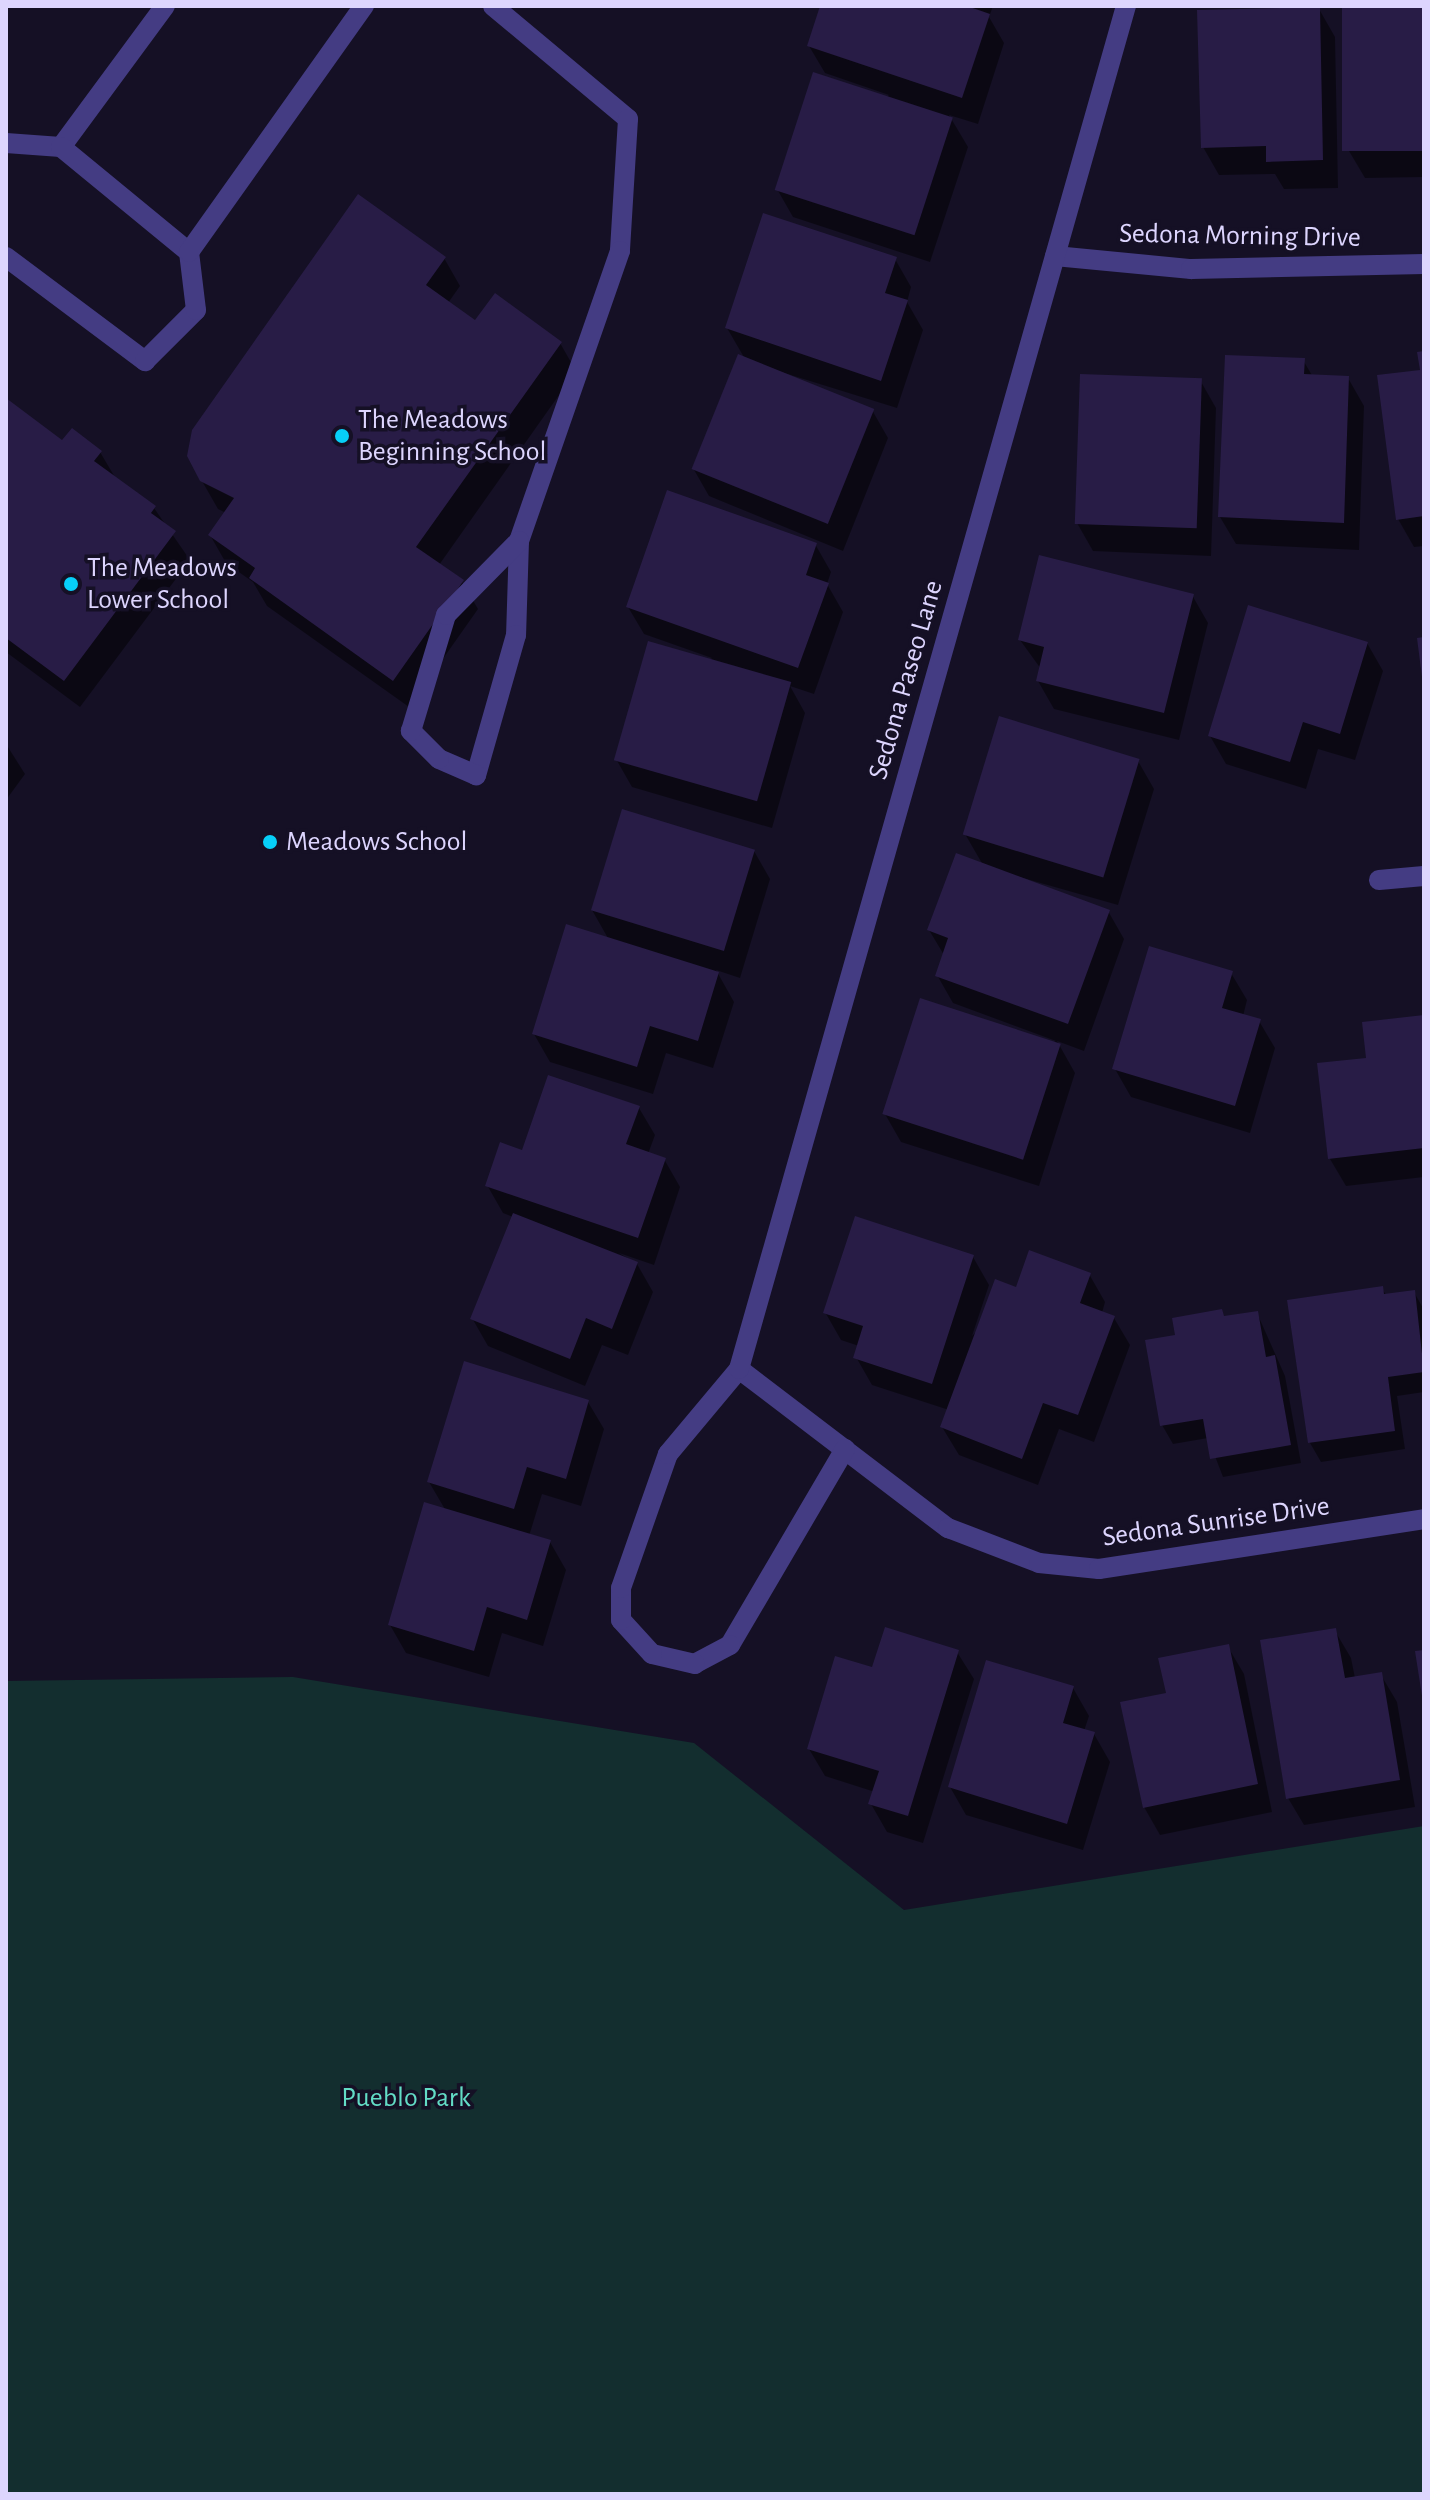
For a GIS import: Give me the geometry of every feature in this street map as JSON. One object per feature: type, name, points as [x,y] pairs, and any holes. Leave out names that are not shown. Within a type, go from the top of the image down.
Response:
[{"type":"street","points":[[61,147],[165,6]]},
{"type":"street","points":[[6,257],[145,361],[196,310],[189,252],[364,6]]},
{"type":"street","points":[[493,6],[628,119],[620,251],[519,541],[516,635],[476,775],[439,759],[411,731],[446,615],[519,541]]},
{"type":"street","name":"Sedona Paseo Lane","points":[[739,1369],[1126,6]]},
{"type":"street","points":[[6,143],[61,147],[189,252]]},
{"type":"street","name":"Sedona Morning Drive","points":[[1055,256],[1191,269],[1424,264]]},
{"type":"street","points":[[1379,880],[1424,876]]},
{"type":"street","points":[[739,1369],[668,1454],[621,1588],[621,1620],[652,1654],[695,1664],[730,1645],[845,1449]]},
{"type":"street","name":"Sedona Sunrise Drive","points":[[739,1369],[948,1528],[1039,1563],[1099,1569],[1424,1519]]},
{"type":"green space","name":"Pueblo Park","points":[[293,1677],[694,1743],[904,1910],[1424,1826],[1424,2494],[6,2494],[6,1681]]},
{"type":"building","points":[[820,6],[967,6],[990,14],[962,98],[807,46]]},
{"type":"building","points":[[1342,6],[1424,6],[1424,151],[1342,151]]},
{"type":"building","points":[[1320,7],[1323,160],[1266,162],[1266,146],[1201,148],[1197,10]]},
{"type":"building","points":[[813,72],[953,117],[914,235],[775,190]]},
{"type":"building","name":"The Meadows Beginning School","points":[[358,194],[446,257],[426,285],[475,320],[495,293],[562,342],[416,547],[464,580],[393,681],[249,578],[255,568],[208,535],[234,498],[200,481],[187,456],[192,430]]},
{"type":"building","points":[[763,213],[897,257],[885,293],[908,300],[881,381],[725,328]]},
{"type":"building","points":[[1424,351],[1424,516],[1396,520],[1377,375],[1420,370],[1417,352]]},
{"type":"building","points":[[738,354],[874,409],[828,524],[692,469]]},
{"type":"building","points":[[1225,355],[1305,358],[1304,374],[1349,376],[1344,523],[1218,517]]},
{"type":"building","points":[[1080,374],[1202,378],[1197,528],[1075,524]]},
{"type":"building","name":"The Meadows Lower School","points":[[6,398],[62,440],[72,428],[102,451],[94,461],[156,506],[151,513],[176,531],[64,681],[6,638]]},
{"type":"building","points":[[667,490],[817,543],[806,575],[829,583],[798,668],[626,607]]},
{"type":"building","points":[[1039,555],[1194,594],[1164,713],[1036,681],[1044,647],[1018,640]]},
{"type":"building","points":[[1248,605],[1368,642],[1340,734],[1303,722],[1290,762],[1208,736]]},
{"type":"building","points":[[1424,637],[1424,676],[1422,677],[1417,638]]},
{"type":"building","points":[[648,641],[791,682],[757,801],[614,760]]},
{"type":"building","points":[[999,716],[1140,759],[1103,878],[963,835]]},
{"type":"building","points":[[622,809],[755,850],[724,951],[591,910]]},
{"type":"building","points":[[956,853],[1110,910],[1068,1024],[935,976],[948,938],[927,930]]},
{"type":"building","points":[[566,924],[719,972],[698,1041],[650,1026],[637,1067],[532,1034]]},
{"type":"building","points":[[1149,946],[1233,971],[1222,1008],[1261,1019],[1235,1106],[1112,1069]]},
{"type":"building","points":[[920,998],[1061,1044],[1023,1160],[882,1114]]},
{"type":"building","points":[[1424,1015],[1424,1148],[1328,1159],[1317,1063],[1366,1058],[1362,1022]]},
{"type":"building","points":[[548,1075],[640,1106],[626,1144],[666,1158],[638,1238],[485,1186],[500,1142],[522,1150]]},
{"type":"building","points":[[513,1213],[638,1262],[612,1329],[586,1318],[570,1359],[470,1319]]},
{"type":"building","points":[[855,1216],[974,1255],[932,1384],[853,1358],[863,1326],[823,1313]]},
{"type":"building","points":[[1029,1250],[1091,1273],[1080,1303],[1115,1316],[1078,1415],[1043,1403],[1022,1459],[940,1427],[995,1279],[1016,1287]]},
{"type":"building","points":[[1383,1286],[1384,1294],[1415,1290],[1424,1372],[1388,1377],[1395,1431],[1308,1443],[1287,1300]]},
{"type":"building","points":[[1222,1309],[1224,1316],[1258,1311],[1266,1357],[1275,1355],[1291,1445],[1210,1459],[1203,1419],[1160,1426],[1145,1340],[1175,1335],[1172,1318]]},
{"type":"building","points":[[464,1361],[589,1400],[566,1479],[527,1467],[514,1509],[427,1482]]},
{"type":"building","points":[[424,1502],[551,1540],[527,1620],[487,1607],[474,1651],[388,1625]]},
{"type":"building","points":[[885,1627],[959,1650],[908,1816],[868,1804],[879,1771],[807,1749],[835,1656],[872,1667]]},
{"type":"building","points":[[1336,1628],[1345,1678],[1382,1672],[1400,1780],[1286,1799],[1260,1640]]},
{"type":"building","points":[[1229,1644],[1258,1784],[1143,1808],[1120,1702],[1166,1693],[1158,1658]]},
{"type":"building","points":[[1424,1650],[1424,1696],[1422,1696],[1415,1651]]},
{"type":"building","points":[[986,1660],[1074,1686],[1063,1723],[1095,1732],[1067,1824],[948,1787]]},
{"type":"place","name":"The Meadows Beginning School","points":[[342,436]]},
{"type":"place","name":"The Meadows Lower School","points":[[71,584]]},
{"type":"place","name":"Meadows School","points":[[270,842]]}]
